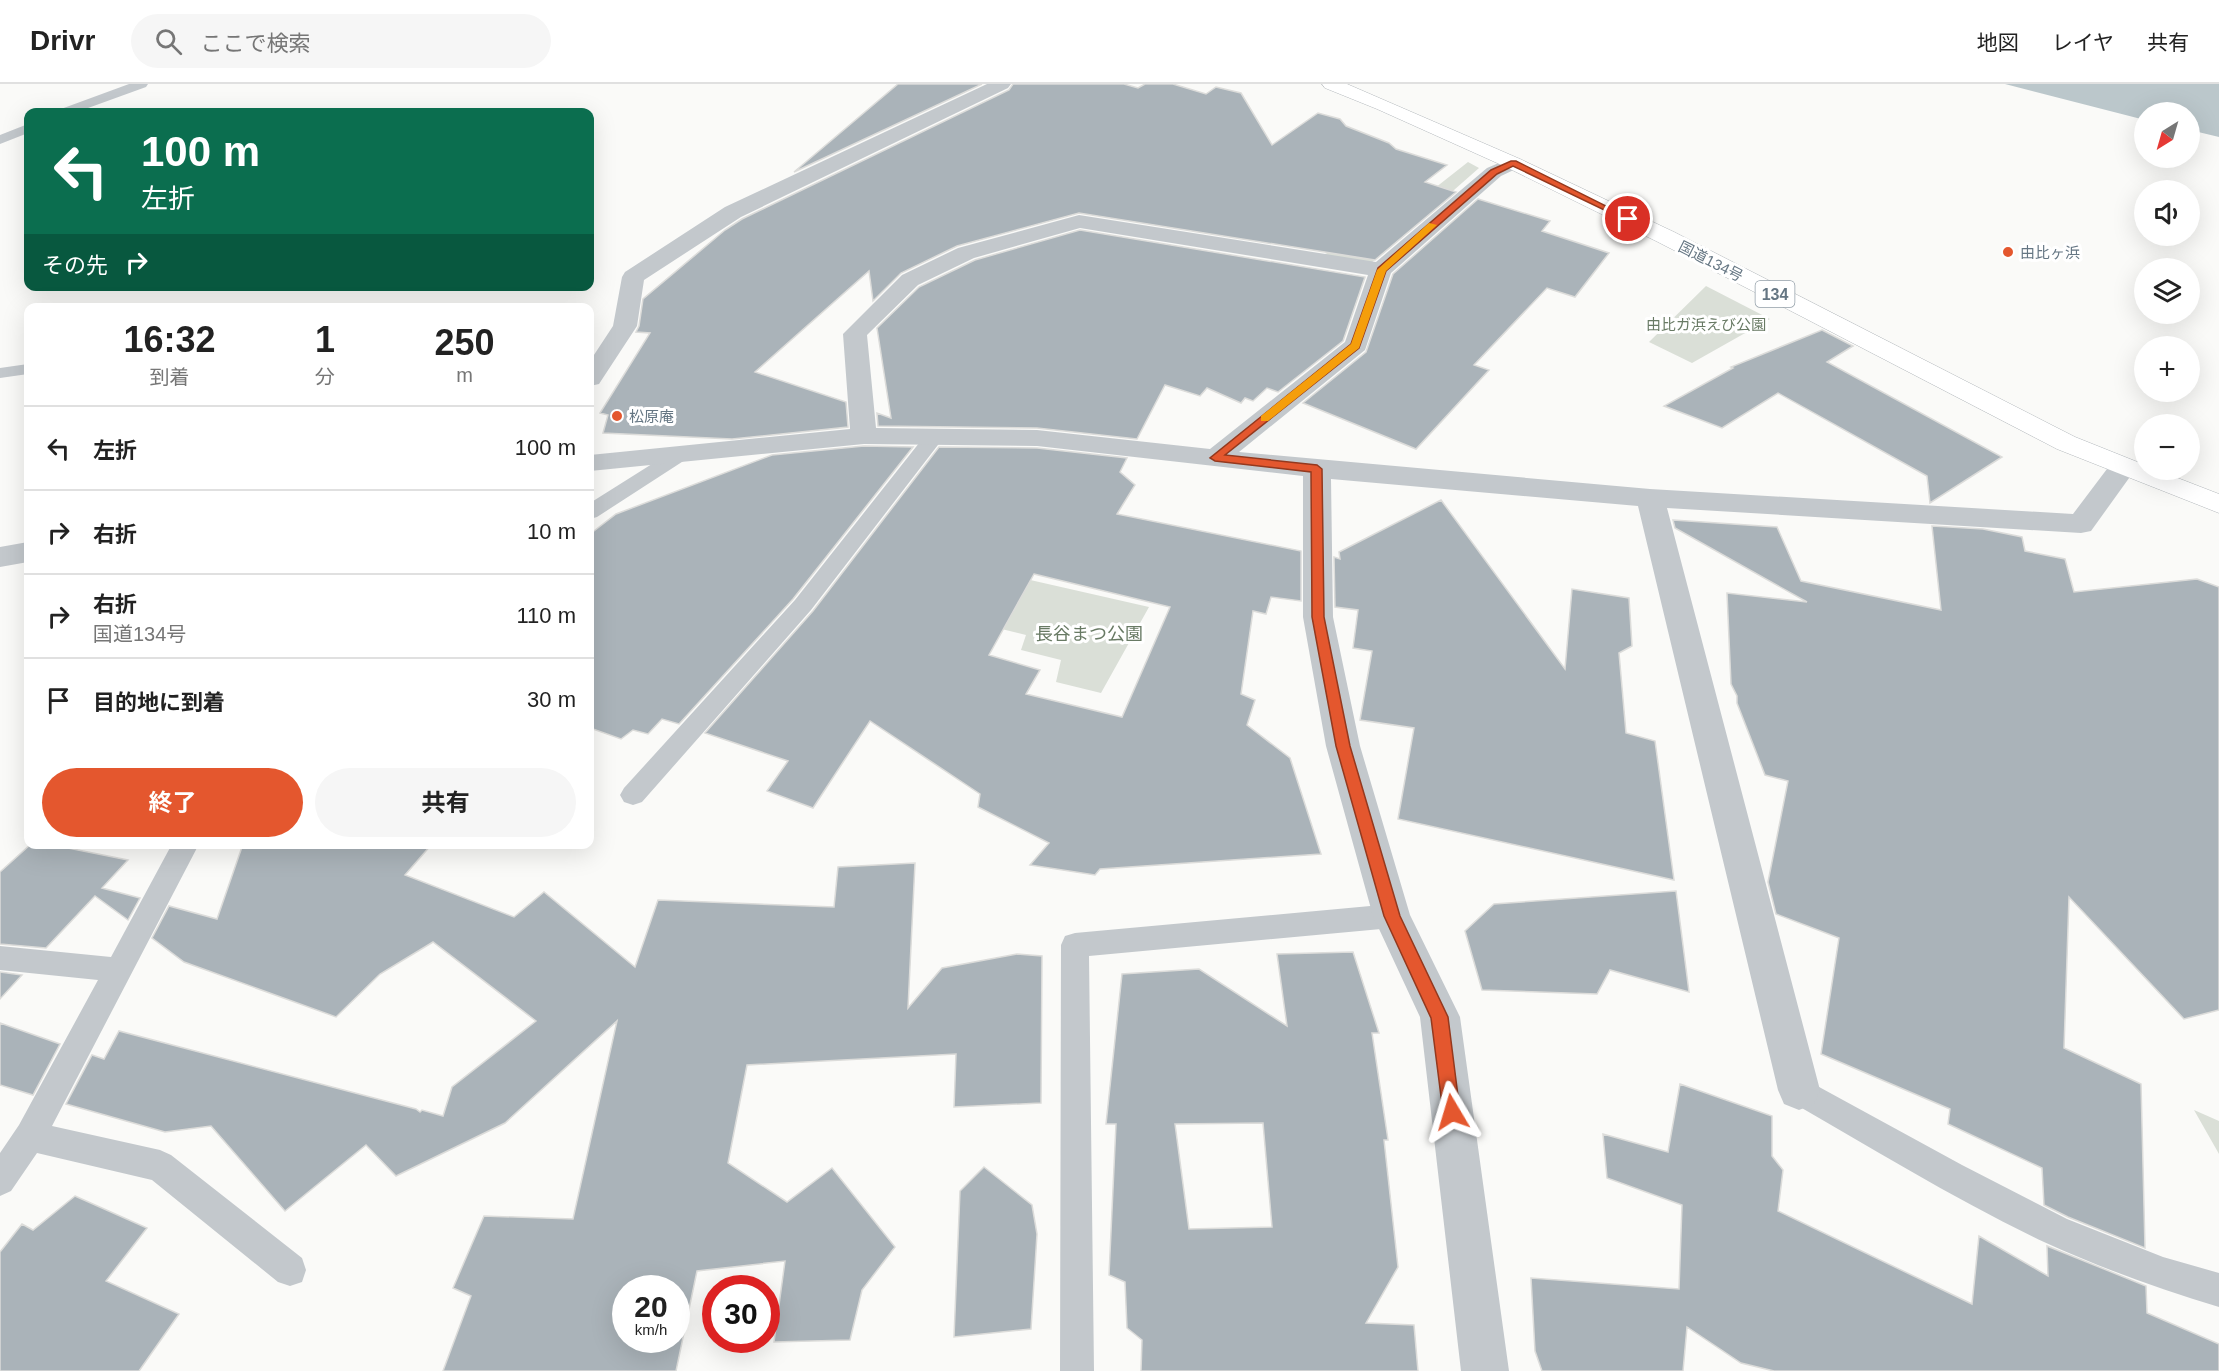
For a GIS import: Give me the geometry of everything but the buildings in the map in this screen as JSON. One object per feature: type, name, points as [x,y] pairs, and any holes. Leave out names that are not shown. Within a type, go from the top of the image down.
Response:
[{"type":"highway","name":"国道134号","points":[[1331,84],[1514,163],[1666,237],[2028,424],[2123,468],[2219,504]]},
{"type":"street","points":[[594,373],[625,326],[633,277],[733,212],[1002,84]]},
{"type":"street","points":[[1215,458],[1356,345],[1382,270],[1494,172],[1514,163]]},
{"type":"street","points":[[864,436],[855,334],[910,280],[966,253],[1079,221],[1382,270]]},
{"type":"street","points":[[594,463],[864,436],[1037,438],[1317,469],[1650,498],[2081,524],[2123,468]]},
{"type":"street","points":[[1317,469],[1318,617],[1343,746],[1392,916],[1440,1017],[1485,1371]]},
{"type":"street","points":[[1650,498],[1799,1090]]},
{"type":"street","points":[[0,557],[24,553]]},
{"type":"lane","points":[[77,108],[141,84]]},
{"type":"lane","points":[[0,140],[24,130]]},
{"type":"lane","points":[[0,373],[24,370]]},
{"type":"lane","points":[[633,795],[803,605],[934,437]]},
{"type":"lane","points":[[594,509],[678,456]]},
{"type":"lane","points":[[0,1180],[30,1136],[183,849]]},
{"type":"lane","points":[[1077,1371],[1075,945],[1392,916]]},
{"type":"lane","points":[[0,958],[118,970]]},
{"type":"lane","points":[[1799,1090],[2042,1226],[2179,1281],[2219,1290]]},
{"type":"lane","points":[[30,1136],[160,1166],[290,1270]]},
{"type":"green space","points":[[1468,162],[1479,168],[1370,264],[1322,255],[1374,236]]},
{"type":"green space","name":"由比ガ浜えび公園","points":[[1706,286],[1770,319],[1692,363],[1649,342]]},
{"type":"green space","name":"長谷まつ公園","points":[[1013,576],[1149,607],[1101,693],[1056,682],[1061,660],[1021,650],[1026,635],[985,625]]},
{"type":"green space","points":[[2194,1110],[2219,1121],[2219,1154]]},
{"type":"shaded area","points":[[2005,84],[2219,84],[2219,137],[2200,132],[2200,102],[2134,102],[2134,117]]},
{"type":"slow traffic","points":[[1264,419],[1356,345],[1382,270],[1433,225]]},
{"type":"place","name":"由比ヶ浜","points":[[2008,252]]},
{"type":"place","name":"松原庵","points":[[617,416]]},
{"type":"route","points":[[1452,1112],[1440,1017],[1392,916],[1343,746],[1318,617],[1317,469],[1215,458],[1356,345],[1382,270],[1494,172],[1514,163],[1628,219]]}]
